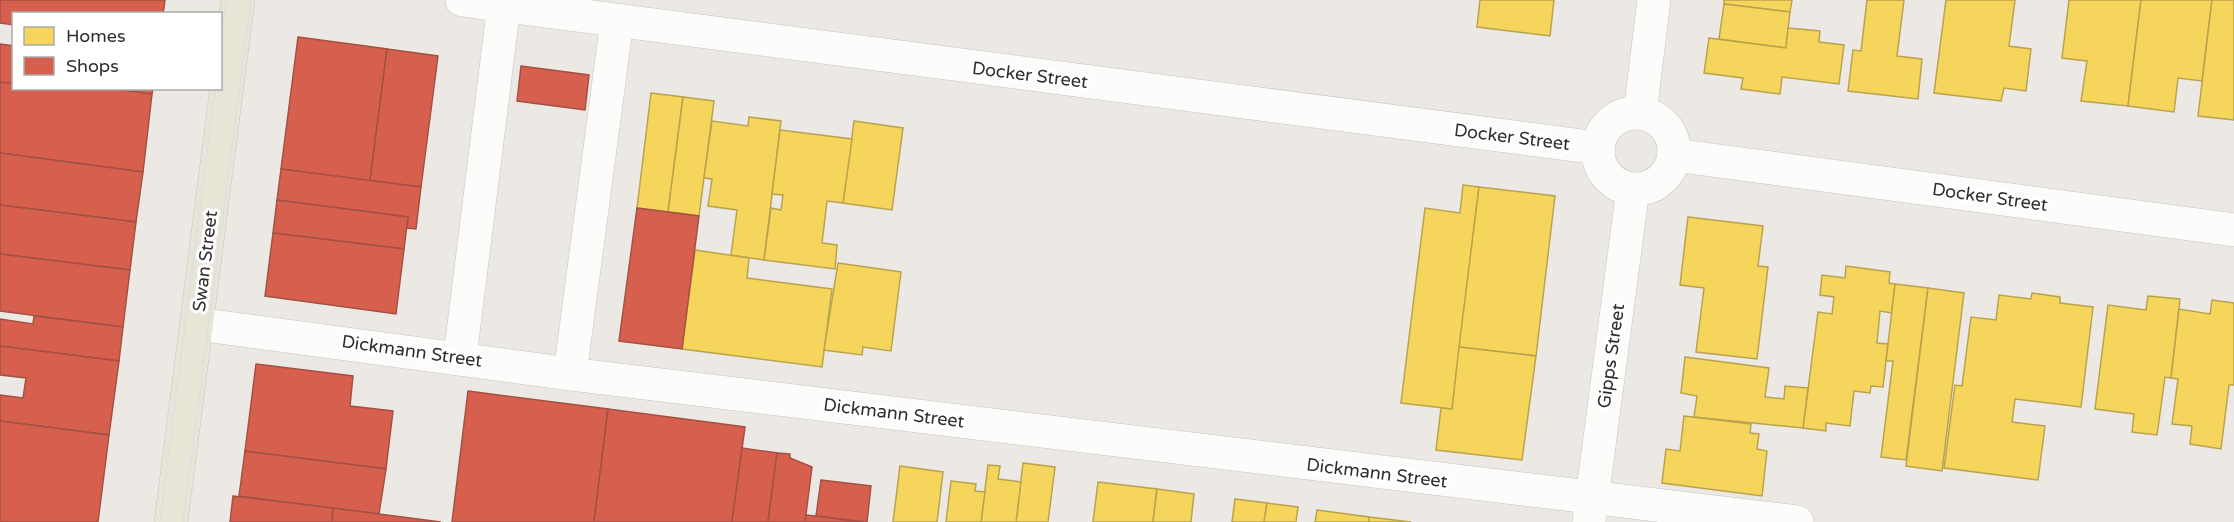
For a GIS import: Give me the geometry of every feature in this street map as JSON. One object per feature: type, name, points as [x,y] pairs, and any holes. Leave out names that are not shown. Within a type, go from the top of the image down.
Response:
[{"type":"main road","name":"Swan Street","points":[[171,522],[238,0]]},
{"type":"street","name":"Docker Street","points":[[462,0],[1598,148]]},
{"type":"street","points":[[1640,113],[1654,0]]},
{"type":"street","points":[[460,357],[504,5]]},
{"type":"street","points":[[570,374],[617,21]]},
{"type":"street","points":[[1627,113],[1640,113],[1661,122],[1669,132],[1674,155],[1665,176],[1646,188],[1633,189],[1617,183],[1604,171],[1598,148],[1607,126],[1627,113]]},
{"type":"street","name":"Docker Street","points":[[1674,155],[2234,230]]},
{"type":"street","name":"Gipps Street","points":[[1591,511],[1633,189]]},
{"type":"street","name":"Dickmann Street","points":[[197,324],[460,357],[570,374],[1591,511],[1797,522]]},
{"type":"building: Homes","points":[[1480,0],[1554,0],[1550,36],[1477,27]]},
{"type":"building: Homes","points":[[1724,0],[1792,0],[1790,12],[1724,4]]},
{"type":"building: Homes","points":[[1867,0],[1904,0],[1897,56],[1922,59],[1918,99],[1848,91],[1853,50],[1861,51]]},
{"type":"building: Homes","points":[[1946,0],[2015,0],[2009,46],[2031,49],[2026,91],[2004,88],[2001,101],[1934,93]]},
{"type":"building: Homes","points":[[2069,0],[2141,0],[2128,106],[2081,101],[2087,61],[2062,58]]},
{"type":"building: Homes","points":[[2141,0],[2212,0],[2202,81],[2178,78],[2174,112],[2128,106]]},
{"type":"building: Homes","points":[[2212,0],[2234,0],[2234,120],[2198,116]]},
{"type":"building: Homes","points":[[1724,4],[1790,12],[1786,48],[1719,39]]},
{"type":"building: Homes","points":[[1788,28],[1820,31],[1819,42],[1844,45],[1839,84],[1782,77],[1780,94],[1741,89],[1743,78],[1704,73],[1709,38],[1786,48]]},
{"type":"building: Homes","points":[[651,93],[683,97],[668,212],[637,208]]},
{"type":"building: Homes","points":[[683,97],[714,101],[699,216],[668,212]]},
{"type":"building: Homes","points":[[749,117],[781,121],[764,260],[731,255],[737,210],[708,206],[712,179],[704,178],[712,121],[748,126]]},
{"type":"building: Homes","points":[[854,121],[903,128],[892,210],[843,203]]},
{"type":"building: Homes","points":[[780,130],[852,139],[843,203],[827,201],[822,243],[837,245],[835,269],[764,260],[771,208],[781,210],[783,195],[772,194]]},
{"type":"building: Homes","points":[[1463,185],[1479,187],[1452,409],[1401,403],[1425,208],[1460,213]]},
{"type":"building: Homes","points":[[1479,187],[1555,196],[1536,356],[1459,347]]},
{"type":"building: Homes","points":[[1688,217],[1763,226],[1758,266],[1768,267],[1757,359],[1696,352],[1704,288],[1680,285]]},
{"type":"building: Homes","points":[[695,250],[749,258],[747,278],[832,289],[822,367],[682,349]]},
{"type":"building: Homes","points":[[838,263],[901,272],[891,351],[863,347],[862,355],[824,350]]},
{"type":"building: Homes","points":[[1846,266],[1890,272],[1889,283],[1895,284],[1892,313],[1880,311],[1877,343],[1888,344],[1883,387],[1871,386],[1870,393],[1854,391],[1850,426],[1826,423],[1826,431],[1803,428],[1818,312],[1832,314],[1834,297],[1820,295],[1822,275],[1845,278]]},
{"type":"building: Homes","points":[[1895,284],[1928,288],[1906,460],[1881,457],[1893,361],[1886,361]]},
{"type":"building: Homes","points":[[1928,288],[1964,293],[1942,471],[1906,466]]},
{"type":"building: Homes","points":[[2032,293],[2060,297],[2060,303],[2093,307],[2081,407],[2015,399],[2012,422],[2045,426],[2038,480],[1944,468],[1955,385],[1962,386],[1971,317],[1996,320],[1999,295],[2031,299]]},
{"type":"building: Homes","points":[[2148,296],[2180,299],[2171,378],[2165,377],[2157,435],[2132,432],[2134,414],[2095,409],[2108,305],[2146,310]]},
{"type":"building: Homes","points":[[2212,300],[2234,303],[2234,385],[2229,385],[2221,449],[2190,444],[2192,426],[2172,424],[2178,379],[2171,378],[2179,309],[2210,314]]},
{"type":"building: Homes","points":[[1459,347],[1536,356],[1522,460],[1436,450],[1441,408],[1452,409]]},
{"type":"building: Homes","points":[[1685,357],[1769,368],[1765,397],[1784,399],[1785,386],[1808,388],[1803,428],[1694,417],[1697,396],[1681,393]]},
{"type":"building: Homes","points":[[1684,416],[1751,424],[1750,433],[1759,434],[1757,449],[1767,451],[1762,496],[1662,483],[1666,449],[1680,451]]},
{"type":"building: Homes","points":[[1023,463],[1055,467],[1048,522],[1016,522]]},
{"type":"building: Homes","points":[[988,465],[1000,466],[998,479],[1021,482],[1016,522],[981,522]]},
{"type":"building: Homes","points":[[900,466],[943,472],[937,522],[893,522]]},
{"type":"building: Homes","points":[[951,481],[976,484],[975,491],[985,492],[981,522],[946,522]]},
{"type":"building: Homes","points":[[1098,482],[1157,489],[1153,522],[1093,522]]},
{"type":"building: Homes","points":[[1157,489],[1194,494],[1191,522],[1153,522]]},
{"type":"building: Homes","points":[[1235,499],[1267,503],[1264,522],[1232,522]]},
{"type":"building: Homes","points":[[1267,503],[1298,507],[1296,522],[1264,522]]},
{"type":"building: Homes","points":[[1317,510],[1369,517],[1369,522],[1315,522]]},
{"type":"building: Homes","points":[[1369,517],[1411,522],[1369,522]]},
{"type":"building: Shops","points":[[0,0],[165,0],[163,12],[12,12],[12,25],[0,23]]},
{"type":"building: Shops","points":[[298,37],[387,49],[370,181],[281,169]]},
{"type":"building: Shops","points":[[0,44],[12,46],[12,84],[0,82]]},
{"type":"building: Shops","points":[[387,49],[438,56],[421,187],[370,181]]},
{"type":"building: Shops","points":[[521,66],[589,75],[585,110],[517,101]]},
{"type":"building: Shops","points":[[0,82],[12,84],[12,90],[123,90],[152,94],[143,172],[0,153]]},
{"type":"building: Shops","points":[[123,90],[153,90],[152,94]]},
{"type":"building: Shops","points":[[0,153],[143,172],[136,222],[0,205]]},
{"type":"building: Shops","points":[[281,169],[421,187],[416,229],[407,228],[408,217],[277,200]]},
{"type":"building: Shops","points":[[277,200],[408,217],[404,249],[273,233]]},
{"type":"building: Shops","points":[[0,205],[136,222],[130,270],[0,254]]},
{"type":"building: Shops","points":[[637,208],[699,216],[682,349],[619,341]]},
{"type":"building: Shops","points":[[273,233],[404,249],[396,314],[265,296]]},
{"type":"building: Shops","points":[[0,254],[130,270],[123,327],[0,311]]},
{"type":"building: Shops","points":[[34,316],[123,327],[119,361],[0,346],[0,319],[33,324]]},
{"type":"building: Shops","points":[[0,346],[119,361],[109,435],[0,421],[0,395],[23,398],[26,378],[0,375]]},
{"type":"building: Shops","points":[[256,364],[353,376],[350,406],[393,411],[386,469],[245,451]]},
{"type":"building: Shops","points":[[468,391],[608,409],[594,522],[452,522]]},
{"type":"building: Shops","points":[[608,409],[745,427],[732,522],[594,522]]},
{"type":"building: Shops","points":[[0,421],[109,435],[98,522],[0,522]]},
{"type":"building: Shops","points":[[742,448],[777,453],[768,522],[732,522]]},
{"type":"building: Shops","points":[[245,451],[386,469],[379,514],[239,496]]},
{"type":"building: Shops","points":[[777,453],[790,454],[790,458],[812,467],[805,522],[768,522]]},
{"type":"building: Shops","points":[[821,480],[871,486],[867,522],[816,516]]},
{"type":"building: Shops","points":[[233,496],[333,508],[332,522],[230,522]]},
{"type":"building: Shops","points":[[333,508],[379,514],[441,522],[332,522]]},
{"type":"building: Shops","points":[[806,515],[816,516],[860,522],[805,522]]},
{"type":"tram line","points":[[222,29],[226,0]]},
{"type":"tram line","points":[[183,522],[251,0]]},
{"type":"tram line","points":[[160,522],[215,90]]}]
